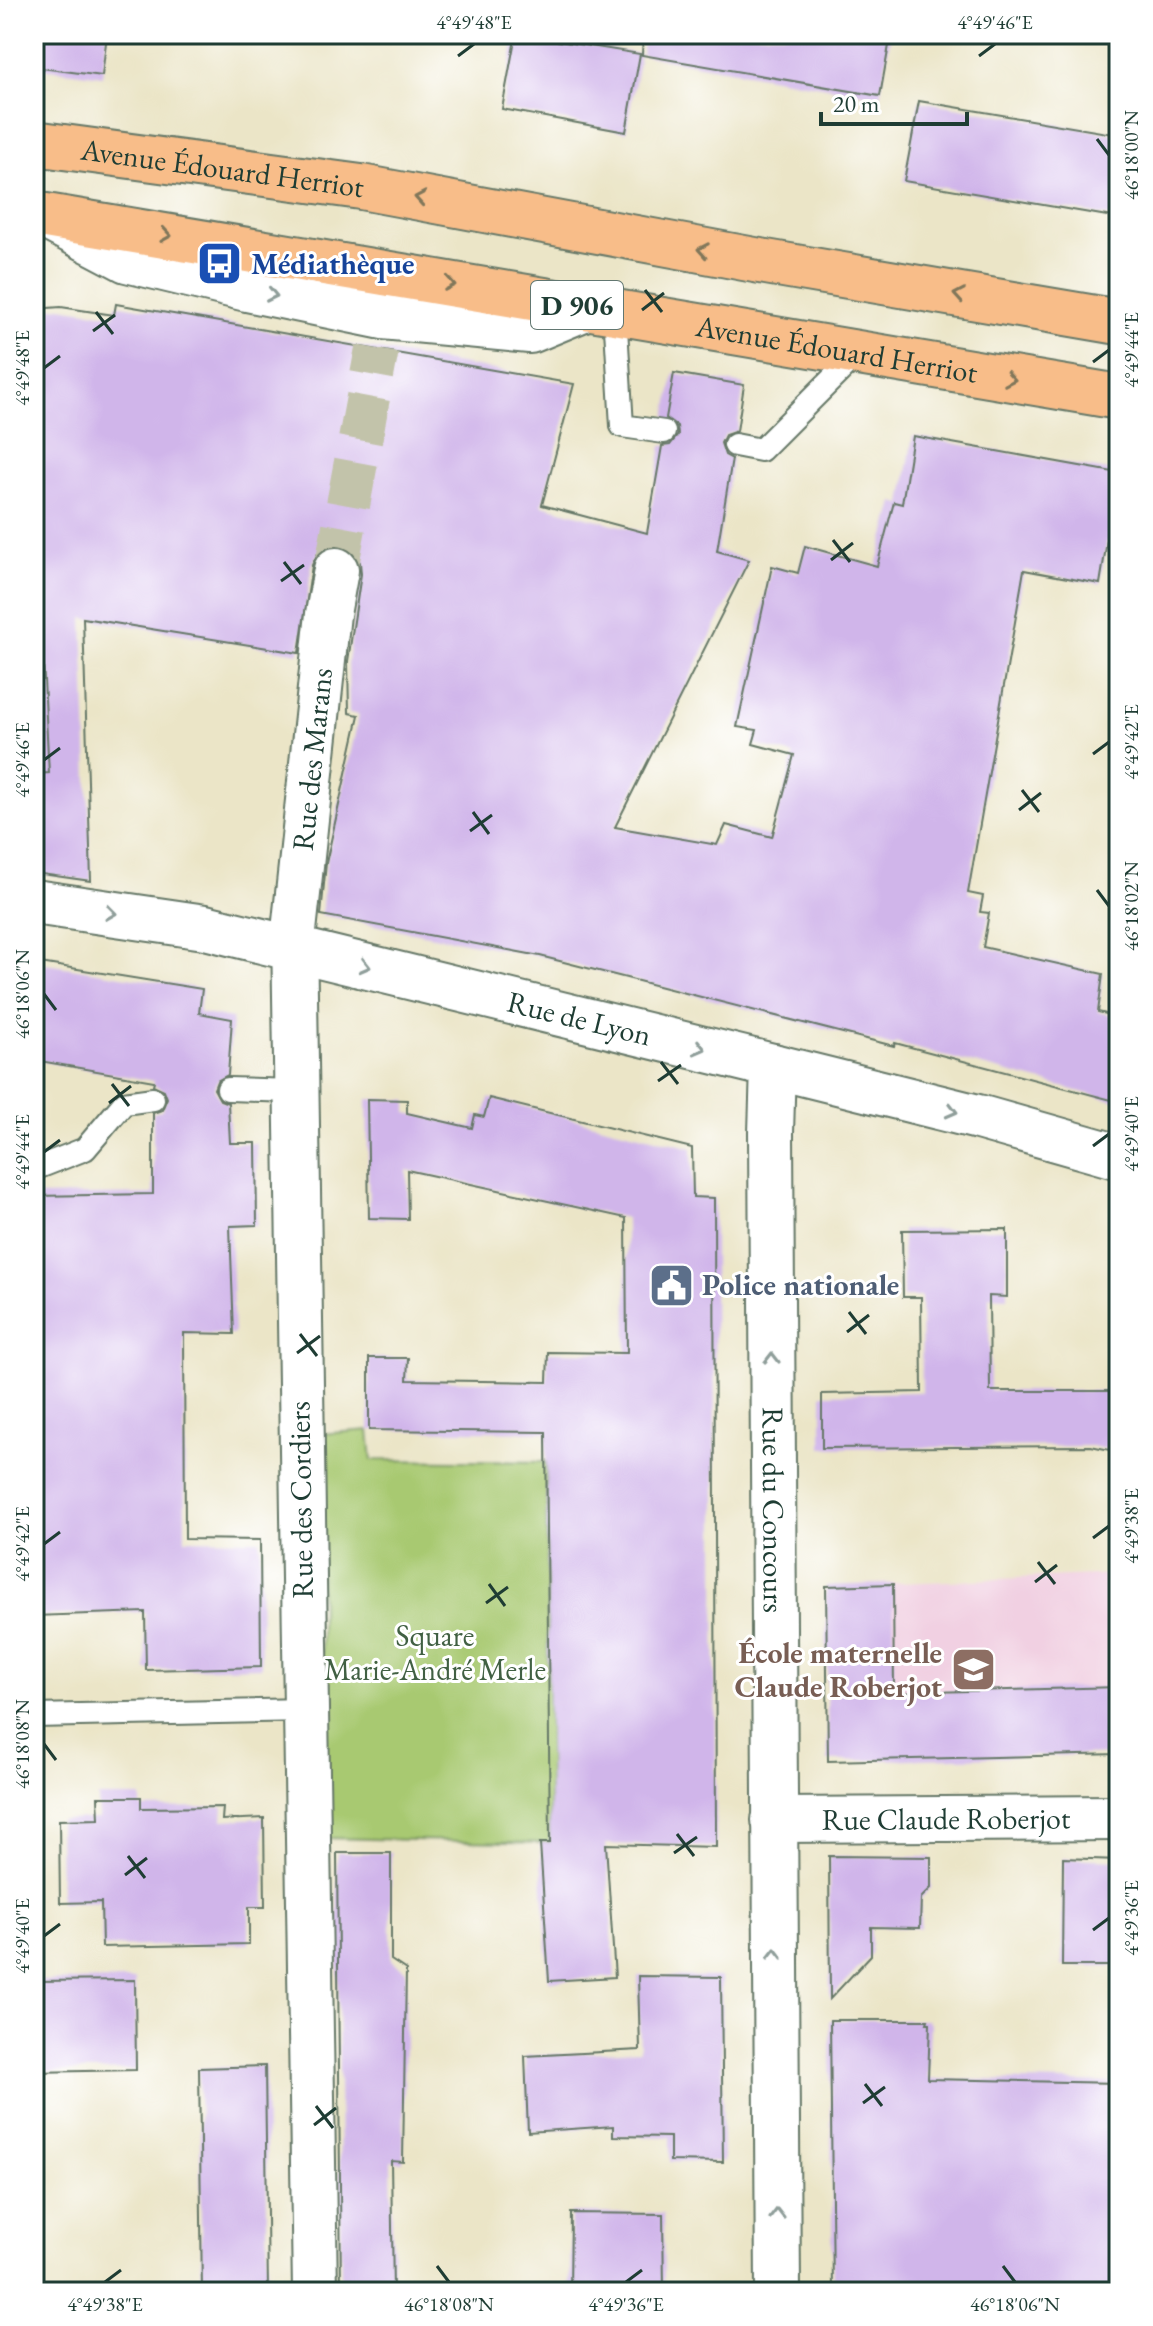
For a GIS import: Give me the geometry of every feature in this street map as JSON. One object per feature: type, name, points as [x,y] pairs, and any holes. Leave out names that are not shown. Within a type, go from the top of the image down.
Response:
[{"type":"main road","name":"Avenue Édouard Herriot","points":[[34,143],[361,187],[760,261],[1119,322]]},
{"type":"main road","name":"Avenue Édouard Herriot","points":[[38,215],[1119,397]]},
{"type":"street","points":[[38,215],[127,260],[247,289],[380,333],[530,331],[602,310]]},
{"type":"street","name":"Rue des Marans","points":[[294,949],[328,614],[336,570]]},
{"type":"street","name":"Rue de Lyon","points":[[34,902],[205,927],[978,1117],[1119,1157]]},
{"type":"street","name":"Rue des Cordiers","points":[[294,949],[315,2292]]},
{"type":"street","name":"Rue du Concours","points":[[773,1066],[771,1165],[778,2292]]},
{"type":"street","name":"Rue Claude Roberjot","points":[[774,1820],[1119,1818]]},
{"type":"lane","points":[[602,310],[622,426],[664,432]]},
{"type":"lane","points":[[735,445],[761,450],[858,353]]},
{"type":"lane","points":[[228,1089],[294,1091]]},
{"type":"lane","points":[[34,1169],[85,1149],[124,1103],[153,1099]]},
{"type":"lane","points":[[34,1716],[305,1710]]},
{"type":"shaded area","name":"École maternelle Claude Roberjot","points":[[1119,1574],[1119,1754],[828,1761],[826,1586]]},
{"type":"green space","name":"Square Marie-André Merle","points":[[369,1430],[372,1460],[546,1462],[550,1843],[322,1838],[320,1434]]},
{"type":"building","points":[[34,34],[107,34],[102,76],[34,67]]},
{"type":"building","points":[[516,34],[640,54],[626,132],[502,109]]},
{"type":"building","points":[[643,34],[891,34],[880,96],[642,55]]},
{"type":"building","points":[[919,101],[1119,135],[1119,218],[904,181]]},
{"type":"building","points":[[116,304],[574,384],[542,505],[647,533],[662,446],[670,445],[678,435],[677,426],[666,418],[674,373],[744,385],[737,431],[725,435],[721,443],[725,455],[732,459],[717,551],[749,560],[615,827],[717,845],[726,825],[772,837],[794,755],[753,744],[757,730],[737,727],[772,566],[798,573],[805,546],[877,566],[894,502],[902,504],[913,436],[1119,473],[1119,543],[1107,541],[1100,584],[1024,570],[968,893],[983,896],[980,912],[989,913],[983,947],[1103,974],[1098,1012],[1119,1017],[1119,1102],[895,1043],[894,1046],[540,956],[321,915],[326,863],[359,715],[349,713],[348,661],[361,574],[360,562],[353,552],[341,546],[327,547],[318,553],[312,565],[299,653],[83,618],[91,881],[34,873],[34,774],[49,773],[41,624],[34,621],[34,309],[61,307],[114,315]]},
{"type":"building","points":[[34,962],[202,989],[199,1013],[232,1019],[228,1075],[217,1081],[214,1089],[220,1100],[228,1103],[230,1143],[256,1143],[257,1225],[230,1226],[234,1334],[184,1333],[185,1539],[260,1540],[261,1667],[146,1670],[145,1612],[34,1616],[34,1196],[153,1194],[153,1113],[162,1110],[167,1098],[164,1090],[153,1085],[154,1081],[34,1060]]},
{"type":"building","points":[[489,1098],[692,1148],[693,1197],[714,1198],[716,1847],[606,1844],[615,1977],[549,1981],[540,1843],[550,1843],[546,1432],[369,1430],[369,1358],[408,1358],[407,1380],[547,1382],[548,1352],[627,1353],[626,1218],[407,1170],[408,1219],[369,1218],[367,1099],[407,1100],[407,1113],[472,1128],[475,1115],[484,1117]]},
{"type":"building","points":[[1007,1229],[1007,1297],[989,1296],[990,1391],[1119,1391],[1119,1452],[1091,1446],[822,1448],[822,1394],[922,1392],[921,1297],[903,1297],[902,1230]]},
{"type":"building","points":[[893,1584],[894,1693],[1119,1687],[1119,1754],[828,1761],[826,1586]]},
{"type":"building","points":[[98,1797],[141,1797],[141,1808],[223,1807],[222,1820],[264,1818],[265,1907],[249,1907],[249,1944],[102,1947],[101,1902],[60,1903],[59,1820],[99,1819]]},
{"type":"building","points":[[337,1853],[391,1853],[391,1960],[406,1970],[403,2162],[391,2161],[393,2292],[341,2292]]},
{"type":"building","points":[[829,1856],[931,1857],[931,1888],[921,1898],[920,1928],[871,1927],[871,1955],[830,1999]]},
{"type":"building","points":[[1063,1858],[1119,1860],[1119,1966],[1062,1966]]},
{"type":"building","points":[[638,1976],[721,1977],[723,2162],[670,2161],[670,2137],[613,2136],[613,2126],[528,2132],[525,2056],[640,2050]]},
{"type":"building","points":[[135,1980],[136,2070],[34,2072],[34,1981]]},
{"type":"building","points":[[830,2020],[928,2020],[928,2079],[1119,2083],[1119,2292],[833,2292]]},
{"type":"building","points":[[265,2066],[268,2292],[202,2292],[199,2068]]},
{"type":"building","points":[[571,2213],[663,2214],[664,2292],[570,2292]]},
{"type":"tunnel","points":[[336,570],[377,349]]},
{"type":"place","name":"Médiathèque","points":[[220,264]]},
{"type":"place","name":"Police nationale","points":[[671,1285]]},
{"type":"place","name":"École maternelle Claude Roberjot","points":[[973,1670]]}]
